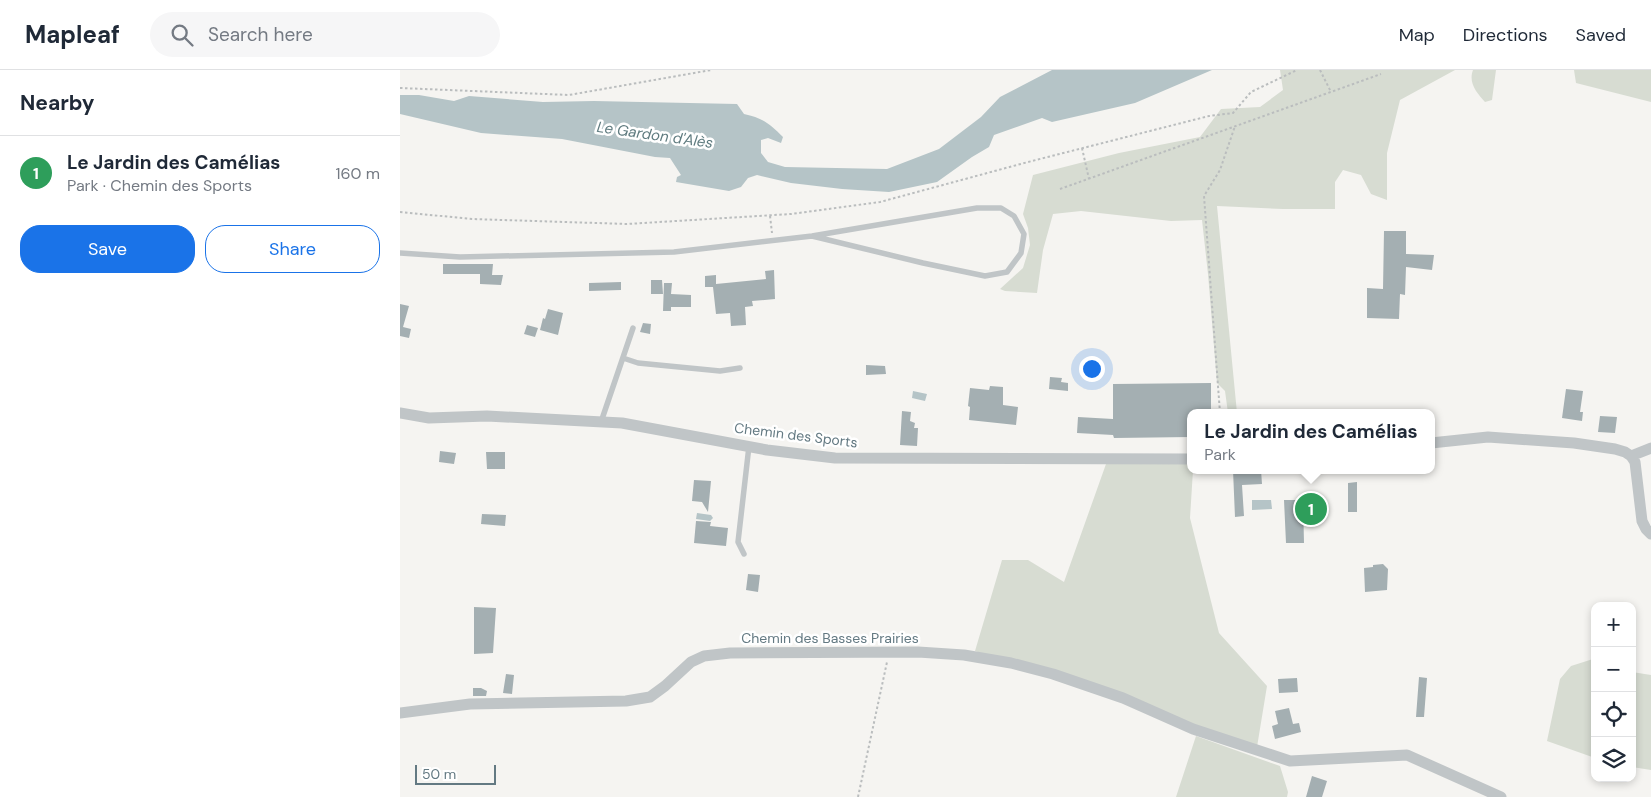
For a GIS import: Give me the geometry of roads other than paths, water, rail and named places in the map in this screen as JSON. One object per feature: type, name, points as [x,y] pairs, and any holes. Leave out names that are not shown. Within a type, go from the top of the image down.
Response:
[{"type":"street","name":"Chemin des Sports","points":[[400,413],[429,418],[487,416],[622,423],[749,446],[835,458],[1187,459]]},
{"type":"street","points":[[1435,443],[1488,437],[1615,448],[1625,452],[1635,462],[1642,521],[1651,534]]},
{"type":"street","points":[[1631,456],[1651,448]]},
{"type":"street","name":"Chemin des Basses Prairies","points":[[400,713],[470,704],[626,701],[650,697],[691,662],[704,656],[730,653],[918,652],[964,655],[1011,663],[1053,674],[1122,698],[1193,729],[1290,761],[1407,755],[1502,797]]},
{"type":"lane","points":[[400,253],[460,258],[674,252],[812,236],[977,208],[1001,208],[1014,216],[1024,234],[1021,253],[1008,272],[985,276],[812,236]]},
{"type":"lane","points":[[601,422],[634,328]]},
{"type":"lane","points":[[623,358],[638,363],[720,371],[740,368]]},
{"type":"lane","points":[[744,554],[738,542],[749,446]]},
{"type":"water","name":"Le Gardon d'Alès","points":[[1052,70],[1212,70],[1135,103],[1052,122],[1042,118],[994,135],[989,147],[937,182],[889,192],[791,183],[757,175],[748,178],[741,187],[729,191],[676,182],[677,177],[681,175],[670,158],[655,157],[562,139],[481,133],[400,114],[400,95],[419,95],[454,101],[469,96],[543,102],[594,101],[737,104],[744,114],[766,122],[783,137],[781,143],[768,138],[761,140],[761,153],[768,162],[785,167],[887,169],[939,149],[981,117],[1000,97]]},
{"type":"water","points":[[913,391],[927,394],[925,401],[912,398]]},
{"type":"water","points":[[1252,500],[1271,500],[1272,509],[1252,510]]},
{"type":"water","points":[[697,513],[711,515],[713,518],[710,521],[696,519]]},
{"type":"place","name":"Le Jardin des Camélias","points":[[1311,509]]}]
